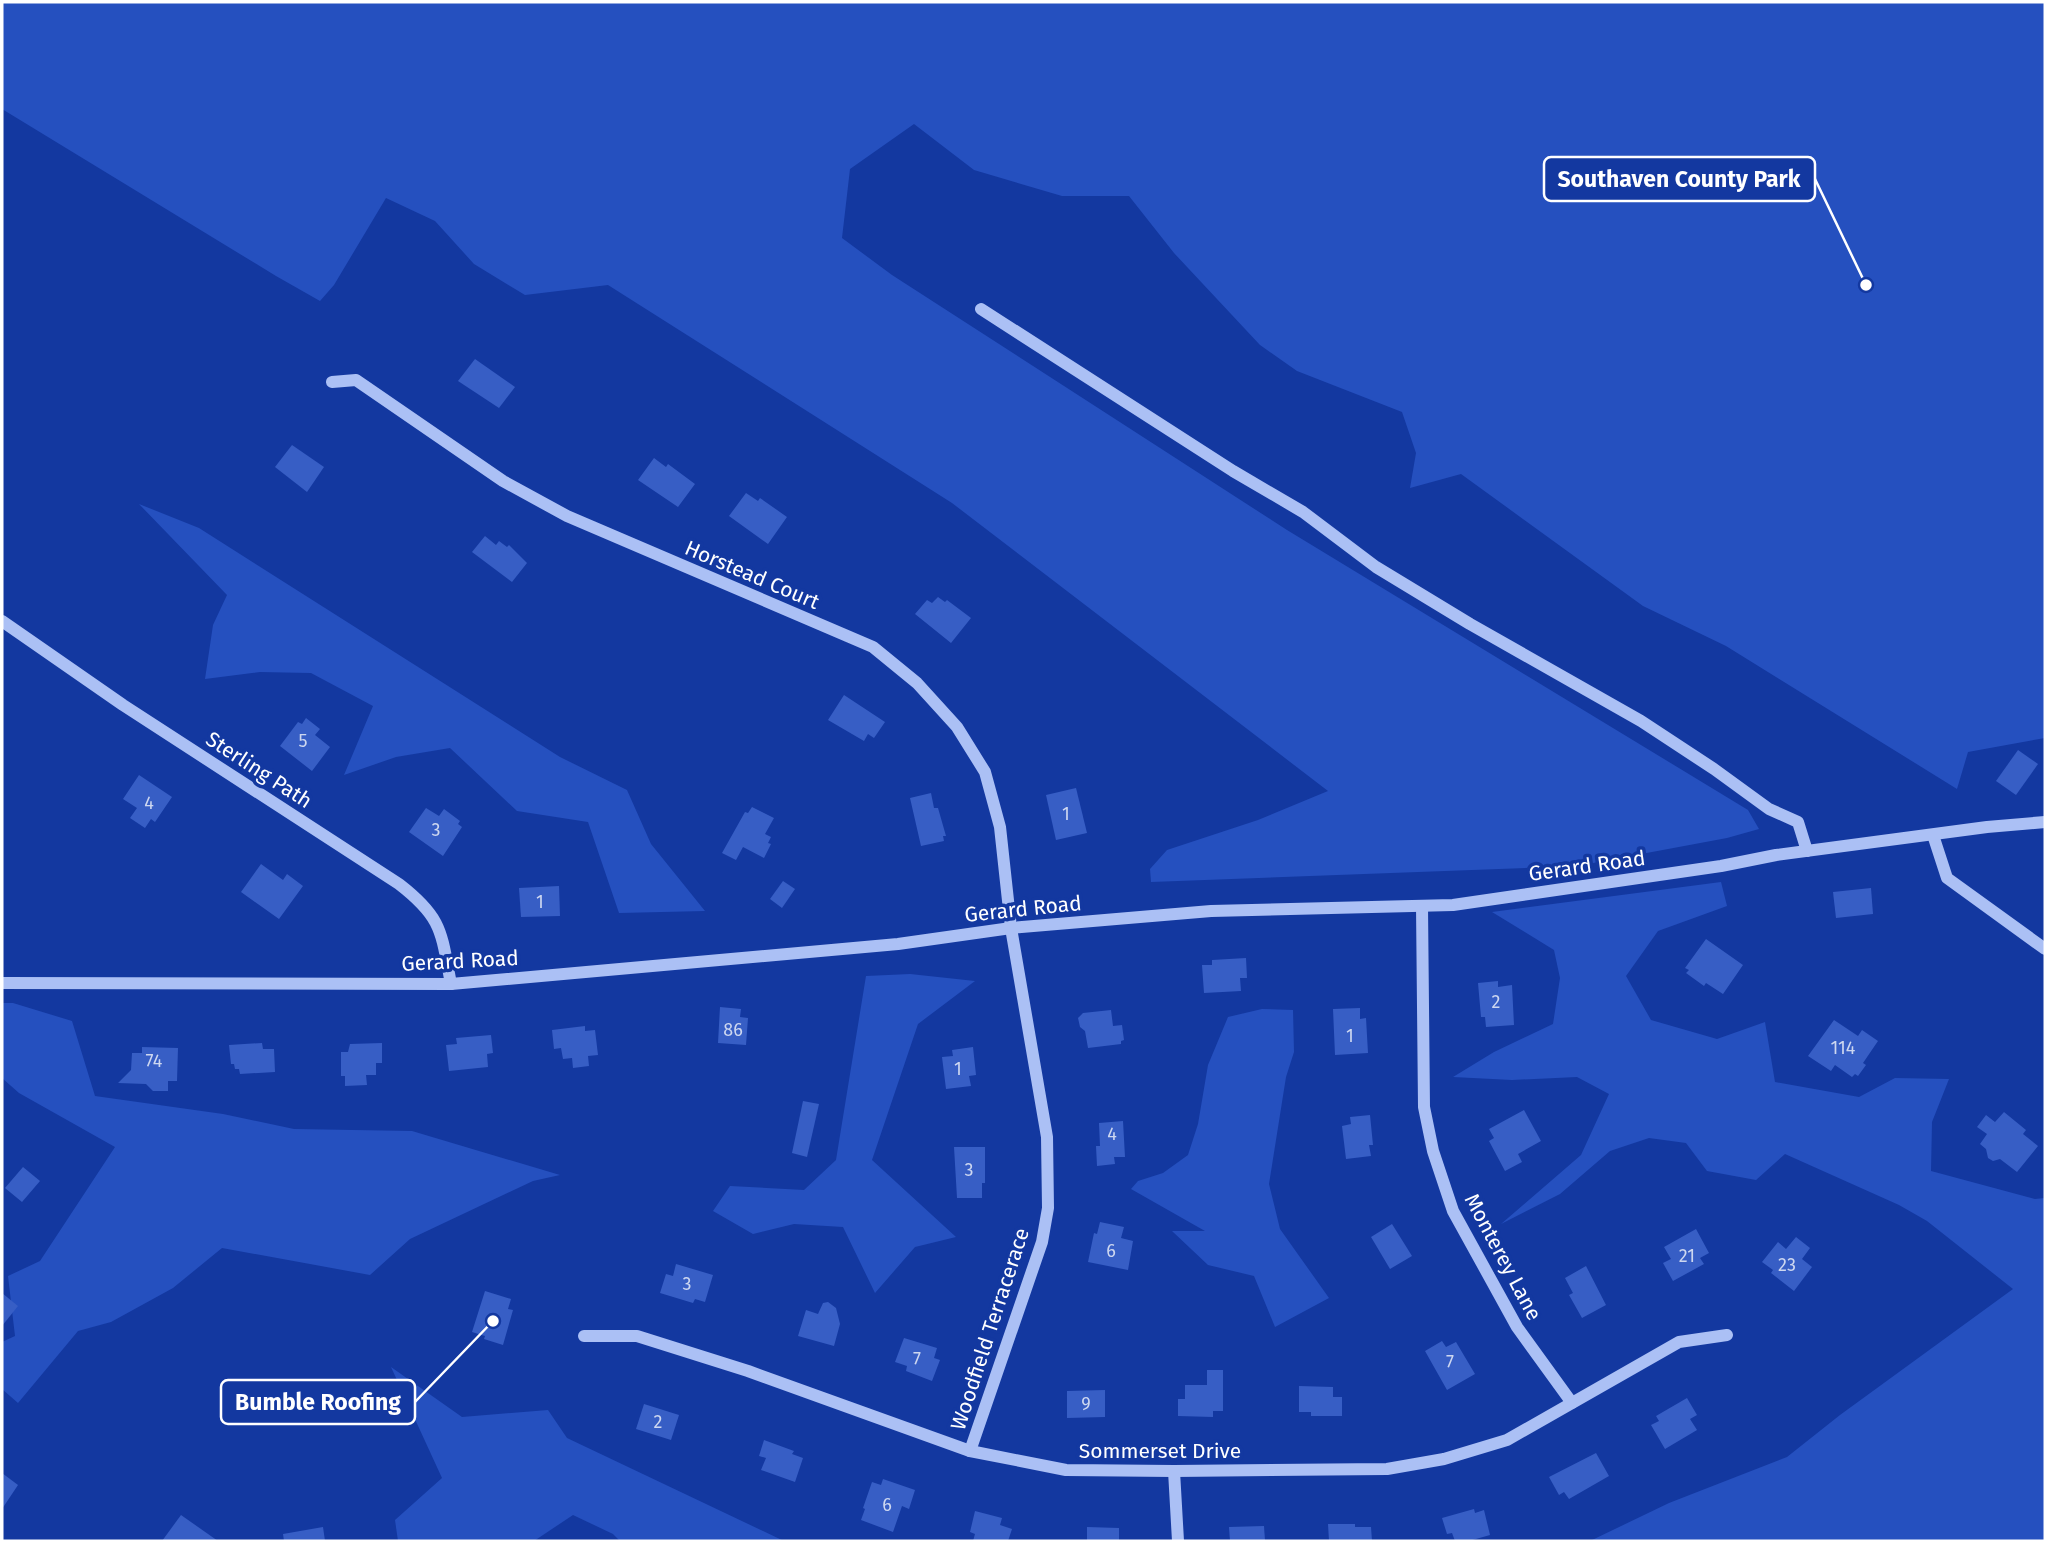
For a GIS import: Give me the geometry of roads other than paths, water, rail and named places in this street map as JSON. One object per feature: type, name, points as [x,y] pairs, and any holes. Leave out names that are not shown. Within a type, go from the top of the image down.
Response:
[{"type":"street","points":[[981,309],[1233,471],[1303,512],[1376,567],[1641,721],[1769,809],[1798,822],[1807,852]]},
{"type":"street","name":"Horstead Court","points":[[332,382],[356,380],[503,481],[567,516],[873,648],[882,655],[917,684],[957,727],[985,772],[1000,827],[1011,928]]},
{"type":"street","name":"Sterling Path","points":[[2,621],[123,705],[418,899],[441,930],[451,984]]},
{"type":"street","name":"Gerard Road","points":[[2,984],[451,984],[898,944],[1011,928],[1211,911],[1453,905],[1807,852],[2045,822]]},
{"type":"street","points":[[1933,835],[1947,878],[2045,949]]},
{"type":"street","name":"Monterey Lane","points":[[1422,906],[1424,1107],[1433,1151],[1453,1211],[1491,1280],[1517,1327],[1572,1403]]},
{"type":"street","name":"Woodfield Terracerace","points":[[970,1451],[1042,1242],[1048,1208],[1047,1137],[1011,928]]},
{"type":"street","name":"Sommerset Drive","points":[[584,1336],[637,1336],[748,1371],[970,1451],[1066,1470],[1174,1471],[1387,1469],[1444,1460],[1507,1440],[1679,1342],[1727,1335]]},
{"type":"street","points":[[1174,1471],[1178,1541]]},
{"type":"place","name":"Southaven County Park","points":[[1866,285]]},
{"type":"place","name":"Bumble Roofing","points":[[493,1321]]}]
